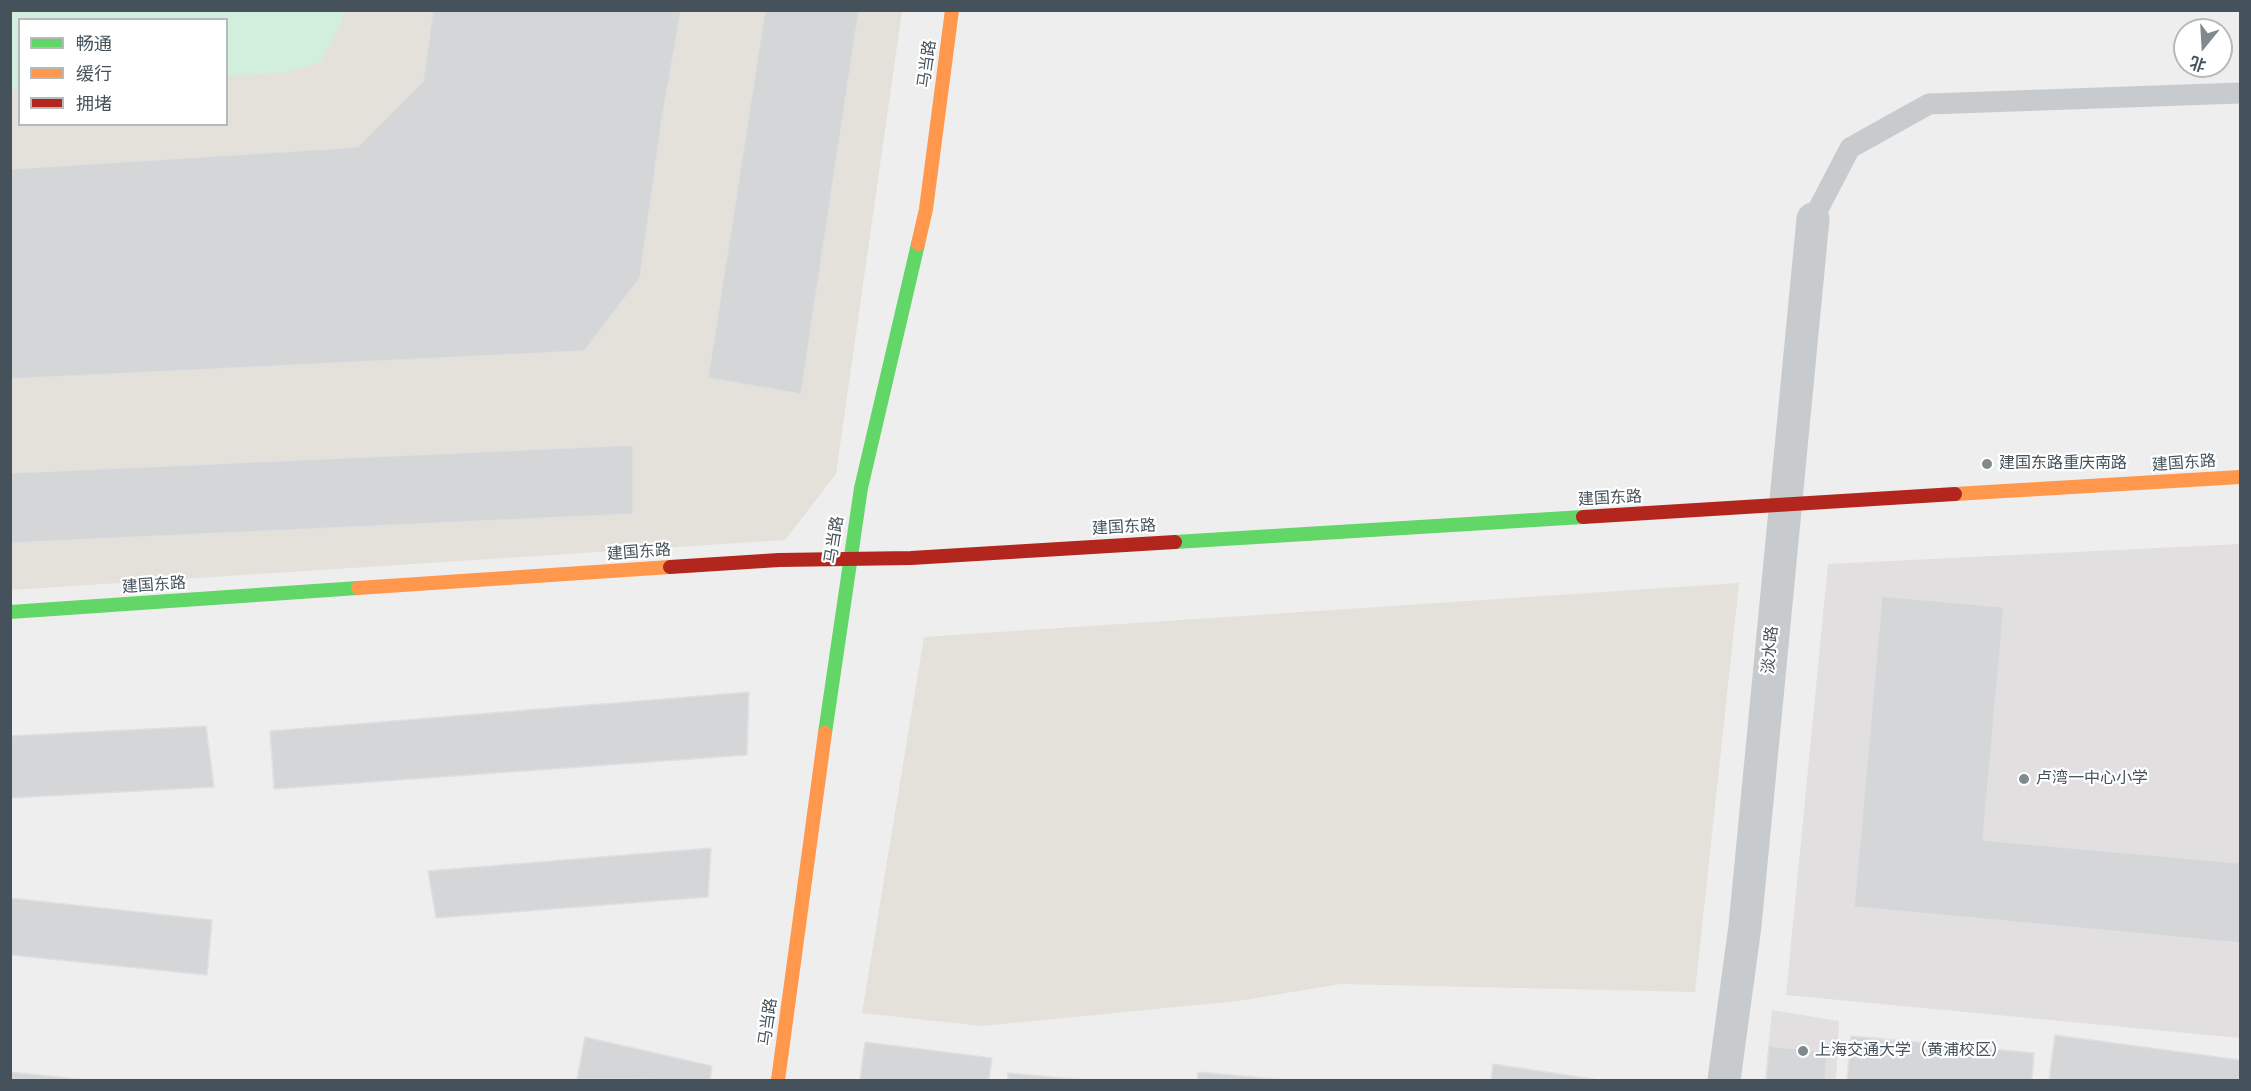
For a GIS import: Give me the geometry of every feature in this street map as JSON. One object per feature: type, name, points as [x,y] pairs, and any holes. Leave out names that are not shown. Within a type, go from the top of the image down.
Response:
[{"type":"street","name":"马当路","points":[[778,1080],[849,559],[861,488],[926,209],[952,10]]},
{"type":"street","name":"淡水路","points":[[1724,1080],[1745,926],[1813,219]]},
{"type":"street","name":"建国东路","points":[[10,612],[767,561],[923,557],[2241,477]]},
{"type":"lane","points":[[1813,219],[1850,148],[1929,104],[2241,93]]},
{"type":"shaded area","points":[[11,11],[902,11],[836,474],[785,540],[11,590]]},
{"type":"shaded area","name":"卢湾一中心小学","points":[[2240,544],[2240,1038],[1786,995],[1828,564]]},
{"type":"shaded area","points":[[1739,583],[1695,992],[1341,984],[1238,1001],[982,1026],[862,1013],[924,637]]},
{"type":"shaded area","name":"上海交通大学（黄浦校区）","points":[[1772,1010],[1839,1021],[1836,1080],[1765,1080]]},
{"type":"green space","points":[[11,10],[343,10],[342,22],[320,62],[287,72],[228,76],[228,18],[18,18],[18,89],[11,90]]},
{"type":"building","points":[[433,10],[681,10],[662,119],[640,278],[584,351],[10,379],[10,169],[358,147],[423,81]]},
{"type":"building","points":[[765,10],[859,10],[801,394],[708,378]]},
{"type":"building","points":[[633,445],[633,514],[10,543],[10,473]]},
{"type":"building","points":[[1882,596],[2004,607],[1983,840],[2240,863],[2240,943],[1854,907]]},
{"type":"building","points":[[749,692],[747,755],[274,789],[270,731]]},
{"type":"building","points":[[206,726],[214,787],[10,798],[10,736]]},
{"type":"building","points":[[711,848],[708,897],[436,918],[428,871]]},
{"type":"building","points":[[10,898],[212,920],[207,975],[10,955]]},
{"type":"building","points":[[2055,1035],[2240,1060],[2240,1080],[2049,1080]]},
{"type":"building","points":[[1851,1036],[2034,1053],[2032,1080],[1847,1080]]},
{"type":"building","points":[[585,1037],[712,1066],[710,1080],[577,1079]]},
{"type":"building","points":[[865,1042],[992,1058],[989,1080],[860,1080]]},
{"type":"building","points":[[1769,1046],[1827,1052],[1825,1080],[1766,1080]]},
{"type":"building","points":[[1493,1064],[1600,1080],[1491,1080]]},
{"type":"building","points":[[10,1072],[89,1080],[10,1080]]},
{"type":"building","points":[[1198,1072],[1287,1080],[1197,1080]]},
{"type":"building","points":[[1008,1073],[1087,1080],[1008,1080]]},
{"type":"traffic: fast","points":[[825,733],[861,488],[918,244]]},
{"type":"traffic: fast","points":[[1175,542],[1583,517]]},
{"type":"traffic: fast","points":[[10,612],[358,588]]},
{"type":"traffic: slow","points":[[918,244],[926,209],[952,10]]},
{"type":"traffic: slow","points":[[1955,494],[2240,477]]},
{"type":"traffic: slow","points":[[358,588],[670,567]]},
{"type":"traffic: slow","points":[[778,1080],[825,733]]},
{"type":"traffic: jam","points":[[1583,517],[1955,494]]},
{"type":"traffic: jam","points":[[670,567],[779,560],[911,558],[1175,542]]},
{"type":"place","name":"建国东路重庆南路","points":[[1987,464]]},
{"type":"place","name":"卢湾一中心小学","points":[[2024,779]]},
{"type":"place","name":"上海交通大学（黄浦校区）","points":[[1803,1051]]}]
